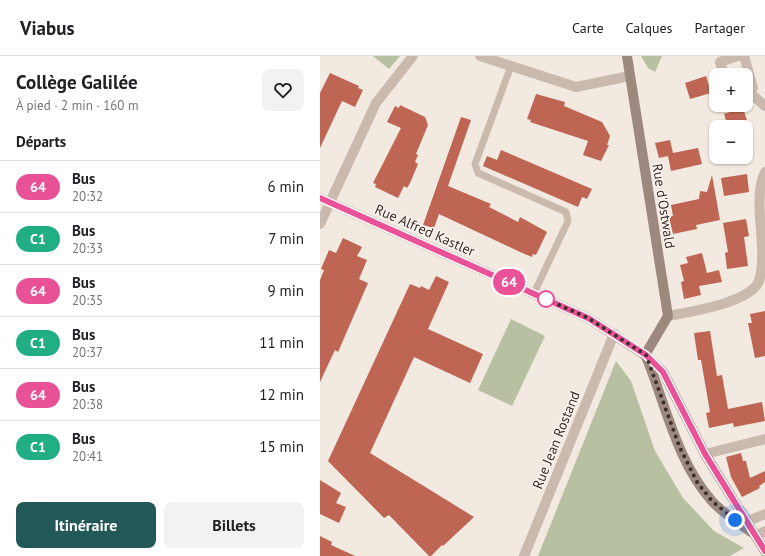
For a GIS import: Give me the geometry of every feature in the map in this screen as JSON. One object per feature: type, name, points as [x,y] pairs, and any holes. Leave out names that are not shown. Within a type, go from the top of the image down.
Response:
[{"type":"main road","name":"Rue d'Ostwald","points":[[627,56],[668,316]]},
{"type":"main road","points":[[668,316],[646,355],[680,448],[697,482],[720,509],[760,534]]},
{"type":"main road","points":[[646,355],[663,372],[705,454],[748,521],[760,534],[765,551]]},
{"type":"street","points":[[320,224],[325,200],[376,103],[413,56]]},
{"type":"street","points":[[480,56],[576,87],[630,76]]},
{"type":"street","points":[[722,68],[720,62],[738,56]]},
{"type":"street","points":[[744,56],[747,68]]},
{"type":"street","points":[[753,95],[765,106]]},
{"type":"street","points":[[668,316],[733,300],[750,291],[759,282],[763,264],[762,218],[760,204],[765,172]]},
{"type":"street","name":"Rue Alfred Kastler","points":[[325,200],[588,318],[646,355]]},
{"type":"street","name":"Rue Jean Rostand","points":[[524,556],[614,334]]},
{"type":"street","points":[[705,454],[765,438]]},
{"type":"street","points":[[748,521],[765,514]]},
{"type":"lane","points":[[511,66],[475,164],[478,173],[566,212],[568,221],[534,293]]},
{"type":"green space","points":[[373,56],[400,56],[389,69]]},
{"type":"green space","points":[[641,56],[662,56],[655,72],[648,68]]},
{"type":"green space","points":[[511,319],[545,336],[512,406],[478,390]]},
{"type":"green space","points":[[616,361],[631,381],[655,451],[683,498],[714,531],[744,548],[730,556],[538,556]]},
{"type":"building","points":[[330,73],[359,86],[358,88],[363,90],[355,107],[342,101],[320,148],[320,93]]},
{"type":"building","points":[[706,76],[709,86],[709,94],[690,99],[685,83]]},
{"type":"building","points":[[536,94],[565,102],[564,106],[602,122],[610,136],[607,145],[609,145],[601,161],[583,155],[588,141],[530,122],[531,120],[527,119]]},
{"type":"building","points":[[400,105],[425,117],[428,125],[416,154],[418,155],[415,162],[418,164],[410,183],[407,188],[404,186],[398,198],[375,187],[376,184],[373,183],[401,128],[387,122],[395,106],[399,108]]},
{"type":"building","points":[[730,112],[744,112],[747,120],[726,120],[724,114]]},
{"type":"building","points":[[461,117],[471,120],[448,186],[491,204],[489,207],[518,222],[520,217],[547,232],[536,255],[533,254],[532,257],[520,252],[439,214],[434,228],[423,225]]},
{"type":"building","points":[[670,140],[673,153],[698,148],[702,164],[671,171],[668,156],[659,158],[655,143]]},
{"type":"building","points":[[501,150],[592,189],[587,199],[582,197],[578,207],[483,166],[487,156],[497,160]]},
{"type":"building","points":[[747,174],[749,192],[724,196],[721,178]]},
{"type":"building","points":[[712,175],[720,220],[696,225],[697,229],[673,234],[669,217],[673,216],[671,205],[699,199],[700,191],[707,192]]},
{"type":"building","points":[[746,219],[749,236],[744,237],[748,266],[727,269],[725,253],[728,252],[723,223]]},
{"type":"building","points":[[343,238],[362,247],[357,256],[367,260],[359,279],[368,283],[338,352],[335,350],[320,382],[320,280],[324,270],[321,269],[329,250],[336,253]]},
{"type":"building","points":[[702,253],[707,273],[719,270],[722,282],[699,286],[701,295],[684,299],[681,282],[684,281],[680,265],[688,263],[686,257]]},
{"type":"building","points":[[436,276],[449,282],[428,329],[483,354],[470,383],[414,357],[370,453],[474,517],[443,546],[442,545],[431,556],[429,556],[389,515],[384,518],[328,461],[410,284],[420,288],[421,286],[429,290]]},
{"type":"building","points":[[765,311],[765,356],[755,358],[748,323],[752,323],[750,314]]},
{"type":"building","points":[[710,331],[717,376],[722,375],[728,409],[762,402],[765,421],[734,427],[733,423],[709,428],[706,413],[710,412],[701,360],[698,360],[694,333]]},
{"type":"building","points":[[741,453],[743,461],[746,461],[750,478],[765,471],[765,482],[759,486],[760,488],[742,497],[731,477],[726,457]]},
{"type":"building","points":[[320,480],[341,493],[336,503],[346,507],[339,523],[320,514]]},
{"type":"building","points":[[320,536],[332,542],[331,545],[355,556],[320,556]]},
{"type":"bus line","name":"64","points":[[320,198],[588,318],[646,355],[663,372],[705,454],[748,521],[765,551]]},
{"type":"route","points":[[546,299],[588,318],[646,355],[680,448],[697,482],[712,501],[735,520]]}]
